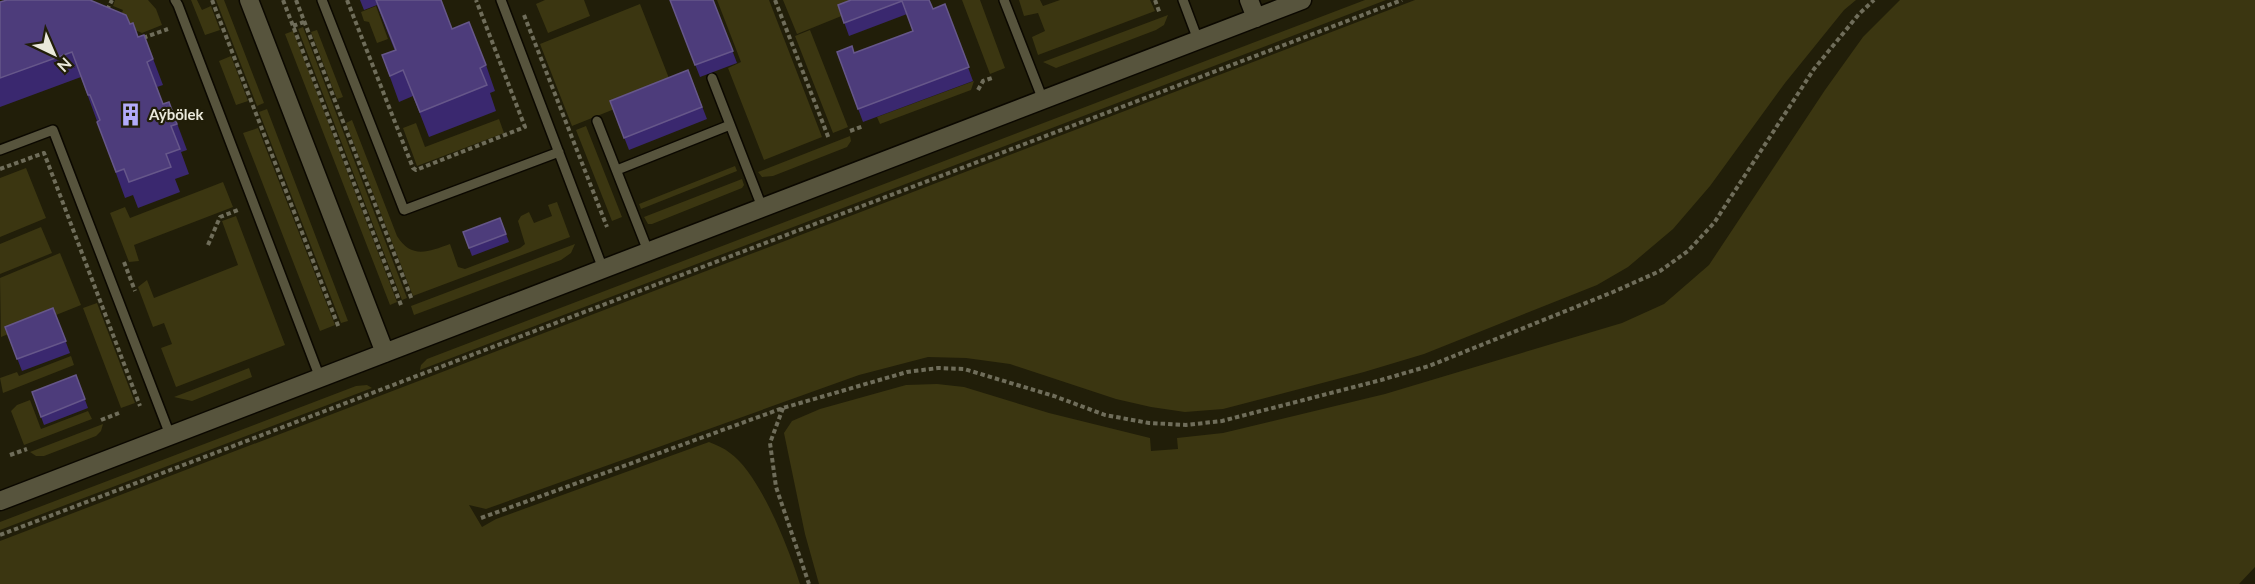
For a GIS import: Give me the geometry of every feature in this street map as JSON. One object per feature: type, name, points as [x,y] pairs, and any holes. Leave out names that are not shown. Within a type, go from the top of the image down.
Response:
[{"type":"street","points":[[249,0],[385,353]]},
{"type":"street","points":[[1249,0],[1256,18]]},
{"type":"street","points":[[0,501],[1302,0]]},
{"type":"lane","points":[[175,0],[320,378]]},
{"type":"lane","points":[[322,0],[404,210],[559,152]]},
{"type":"lane","points":[[501,0],[603,269]]},
{"type":"lane","points":[[1004,0],[1043,100]]},
{"type":"lane","points":[[1183,0],[1198,40]]},
{"type":"lane","points":[[712,78],[762,207]]},
{"type":"lane","points":[[597,121],[648,251]]},
{"type":"lane","points":[[617,170],[730,125]]},
{"type":"lane","points":[[0,150],[53,130],[170,435]]},
{"type":"path","points":[[106,13],[112,0]]},
{"type":"path","points":[[212,0],[339,328]]},
{"type":"path","points":[[283,0],[401,305]]},
{"type":"path","points":[[296,0],[411,300]]},
{"type":"path","points":[[347,0],[413,168],[416,170],[525,127],[476,0]]},
{"type":"path","points":[[775,0],[829,139]]},
{"type":"path","points":[[1155,0],[1160,14]]},
{"type":"path","points":[[0,535],[1402,0]]},
{"type":"path","points":[[481,518],[783,408],[907,372],[938,368],[964,369],[1054,396],[1105,415],[1149,423],[1186,425],[1222,421],[1429,366],[1613,292],[1660,271],[1688,251],[1714,223],[1814,69],[1859,14],[1874,0]]},
{"type":"path","points":[[522,11],[606,227]]},
{"type":"path","points":[[293,26],[304,22]]},
{"type":"path","points":[[140,37],[144,38],[168,29]]},
{"type":"path","points":[[978,90],[983,81],[992,78]]},
{"type":"path","points":[[850,131],[864,126]]},
{"type":"path","points":[[0,169],[44,153],[140,406]]},
{"type":"path","points":[[208,245],[220,217],[238,210]]},
{"type":"path","points":[[124,262],[135,291]]},
{"type":"path","points":[[783,408],[770,443],[776,487],[808,584]]},
{"type":"path","points":[[101,420],[119,413]]},
{"type":"path","points":[[10,455],[27,449]]},
{"type":"shaded area","points":[[115,0],[148,0],[156,9],[162,25],[142,33],[118,23],[123,10],[113,6]]},
{"type":"shaded area","points":[[191,0],[197,0],[202,10],[211,6],[220,30],[205,35]]},
{"type":"shaded area","points":[[216,0],[224,0],[264,103],[257,106]]},
{"type":"shaded area","points":[[545,0],[584,0],[590,16],[548,33],[536,4]]},
{"type":"shaded area","points":[[717,0],[769,0],[822,137],[764,160],[728,68],[741,62]]},
{"type":"shaded area","points":[[783,0],[881,0],[797,34]]},
{"type":"shaded area","points":[[962,0],[980,0],[1005,68],[990,74]]},
{"type":"shaded area","points":[[1019,0],[1040,0],[1043,6],[1060,0],[1150,0],[1155,11],[1038,55],[1032,37],[1045,31],[1038,13],[1024,16]]},
{"type":"shaded area","points":[[1365,0],[1386,0],[420,370],[421,365],[427,359]]},
{"type":"shaded area","points":[[1415,0],[1856,0],[1844,10],[1785,83],[1710,186],[1673,229],[1628,267],[1597,285],[1424,354],[1223,409],[1185,412],[1116,399],[1010,364],[966,358],[928,357],[859,375],[486,509],[469,505],[482,527],[496,519],[709,442],[730,453],[752,477],[781,533],[800,584],[0,584],[0,541]]},
{"type":"shaded area","points":[[1900,0],[2255,0],[2255,567],[2239,584],[819,584],[805,534],[784,433],[792,421],[820,409],[906,385],[937,384],[964,387],[1049,413],[1150,438],[1151,451],[1178,449],[1177,438],[1223,433],[1385,394],[1622,323],[1664,304],[1709,265],[1825,90],[1863,37]]},
{"type":"shaded area","points":[[640,4],[672,86],[572,126],[540,44]]},
{"type":"shaded area","points":[[376,6],[388,39],[377,43],[369,22],[364,21],[361,12]]},
{"type":"shaded area","points":[[1168,15],[1164,25],[1156,30],[1056,68],[1043,62]]},
{"type":"shaded area","points":[[303,27],[407,298],[402,300],[298,29]]},
{"type":"shaded area","points":[[317,30],[343,97],[337,99],[311,32]]},
{"type":"shaded area","points":[[810,30],[848,127],[833,133],[795,36]]},
{"type":"shaded area","points":[[293,31],[397,302],[390,305],[285,34]]},
{"type":"shaded area","points":[[231,56],[248,101],[236,105],[219,61]]},
{"type":"shaded area","points":[[974,81],[971,90],[880,124],[877,117]]},
{"type":"shaded area","points":[[267,109],[348,321],[341,323],[259,112]]},
{"type":"shaded area","points":[[499,119],[504,133],[417,166],[403,128],[416,123],[425,147]]},
{"type":"shaded area","points":[[352,120],[397,236],[408,248],[421,252],[450,244],[458,267],[465,269],[520,248],[525,244],[518,221],[521,216],[529,212],[534,223],[552,216],[548,205],[557,202],[570,237],[413,296],[346,123]]},
{"type":"shaded area","points":[[586,126],[622,217],[612,221],[576,130]]},
{"type":"shaded area","points":[[258,128],[335,325],[320,331],[243,133]]},
{"type":"shaded area","points":[[850,136],[851,141],[847,147],[773,176],[762,177],[758,172]]},
{"type":"shaded area","points":[[735,166],[737,171],[641,209],[639,204]]},
{"type":"shaded area","points":[[26,168],[46,218],[0,237],[0,178]]},
{"type":"shaded area","points":[[742,179],[744,185],[742,188],[652,224],[648,224],[644,217]]},
{"type":"shaded area","points":[[223,182],[233,207],[134,245],[139,261],[129,262],[110,213],[125,207],[130,218]]},
{"type":"shaded area","points":[[236,216],[285,345],[176,387],[161,348],[172,344],[164,323],[153,327],[138,287],[147,280],[154,298],[238,265],[222,221]]},
{"type":"shaded area","points":[[41,227],[52,253],[0,274],[0,244]]},
{"type":"shaded area","points":[[575,244],[571,253],[561,260],[414,315],[411,306]]},
{"type":"shaded area","points":[[60,253],[81,305],[1,337],[0,278]]},
{"type":"shaded area","points":[[97,303],[135,403],[121,408],[83,308]]},
{"type":"shaded area","points":[[71,356],[74,365],[3,393],[0,378],[17,372],[19,376]]},
{"type":"shaded area","points":[[249,368],[252,377],[192,401],[174,397]]},
{"type":"shaded area","points":[[367,385],[372,388],[0,530],[0,522],[356,386]]},
{"type":"shaded area","points":[[30,400],[41,429],[88,411],[92,419],[24,445],[11,411],[17,405]]},
{"type":"shaded area","points":[[103,424],[96,436],[44,456],[36,456],[30,452]]},
{"type":"building","name":"Aýbölek","points":[[7,0],[90,0],[126,15],[130,24],[133,23],[138,37],[144,35],[153,59],[147,62],[163,104],[169,102],[177,124],[171,126],[180,149],[166,154],[171,167],[129,182],[124,169],[116,172],[97,122],[100,120],[72,52],[0,78],[0,2]]},
{"type":"building","points":[[376,0],[441,0],[452,29],[469,22],[486,65],[480,68],[487,85],[420,112],[403,70],[390,76],[382,55],[396,50]]},
{"type":"building","points":[[670,0],[713,0],[733,51],[695,65]]},
{"type":"building","points":[[851,0],[929,0],[933,9],[945,4],[969,67],[858,109],[837,52],[852,46],[854,53],[913,31],[902,1],[844,23],[838,5]]},
{"type":"building","points":[[688,70],[702,107],[624,138],[610,101]]},
{"type":"building","points":[[500,218],[506,234],[469,248],[463,232]]},
{"type":"building","points":[[53,308],[66,341],[17,359],[5,327]]},
{"type":"building","points":[[76,375],[85,399],[41,417],[32,392]]},
{"type":"place","name":"Aýbölek","points":[[131,114]]}]
